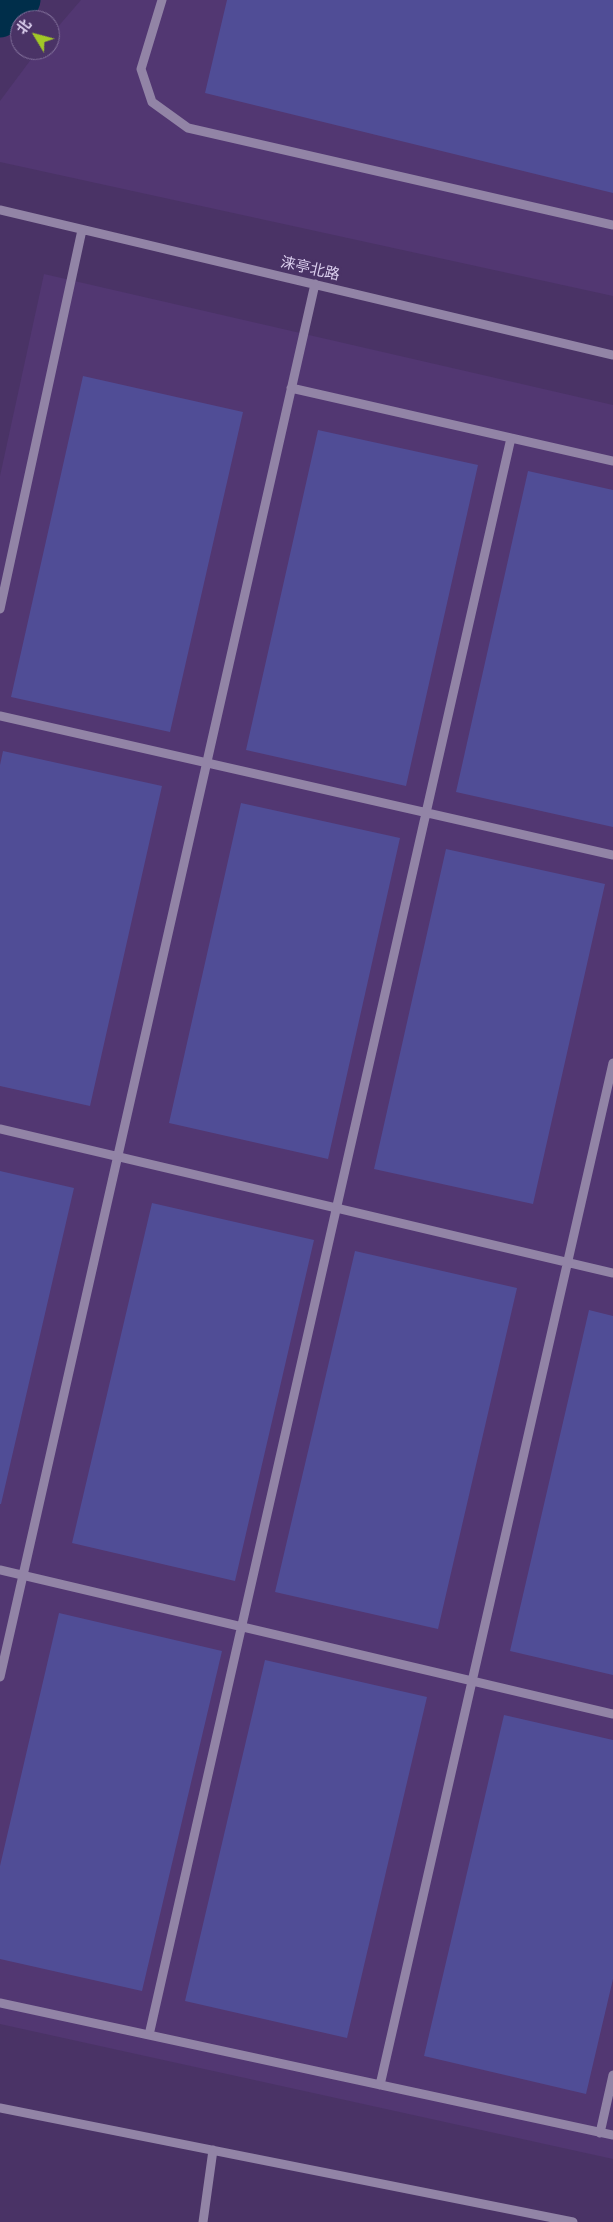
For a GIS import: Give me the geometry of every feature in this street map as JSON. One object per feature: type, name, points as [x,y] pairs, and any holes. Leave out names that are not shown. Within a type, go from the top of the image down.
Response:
[{"type":"street","points":[[162,0],[141,69],[152,102],[188,128],[613,225]]},
{"type":"street","name":"涞亭北路","points":[[0,210],[613,355]]},
{"type":"street","points":[[0,609],[82,230]]},
{"type":"street","points":[[0,1677],[315,284]]},
{"type":"street","points":[[291,388],[613,461]]},
{"type":"street","points":[[149,2035],[511,438]]},
{"type":"street","points":[[0,716],[613,855]]},
{"type":"street","points":[[380,2085],[613,1063]]},
{"type":"street","points":[[0,1129],[613,1273]]},
{"type":"street","points":[[0,1570],[613,1714]]},
{"type":"street","points":[[0,2003],[613,2135]]},
{"type":"street","points":[[600,2132],[613,2075]]},
{"type":"street","points":[[0,2108],[573,2222]]},
{"type":"street","points":[[203,2222],[213,2150]]},
{"type":"shaded area","points":[[81,0],[613,0],[613,296],[0,162],[0,101],[31,60],[60,60],[60,24]]},
{"type":"shaded area","points":[[44,274],[613,405],[613,2159],[0,2024],[0,476]]},
{"type":"building","points":[[227,0],[613,0],[613,193],[205,93]]},
{"type":"building","points":[[83,376],[243,412],[170,732],[11,697]]},
{"type":"building","points":[[318,430],[478,465],[406,786],[246,750]]},
{"type":"building","points":[[528,471],[613,490],[613,827],[456,792]]},
{"type":"building","points":[[3,751],[162,786],[90,1106],[0,1086],[0,765]]},
{"type":"building","points":[[241,803],[400,838],[328,1159],[169,1123]]},
{"type":"building","points":[[446,849],[605,884],[533,1204],[374,1169]]},
{"type":"building","points":[[0,1171],[74,1188],[1,1504],[0,1504]]},
{"type":"building","points":[[152,1203],[314,1240],[235,1581],[72,1543]]},
{"type":"building","points":[[355,1251],[517,1288],[438,1629],[275,1592]]},
{"type":"building","points":[[589,1310],[613,1316],[613,1675],[510,1651]]},
{"type":"building","points":[[59,1613],[222,1651],[142,1991],[0,1959],[0,1866]]},
{"type":"building","points":[[265,1660],[427,1697],[347,2038],[185,2001]]},
{"type":"building","points":[[504,1715],[613,1740],[613,1979],[586,2094],[424,2056]]},
{"type":"waterway","points":[[0,18],[21,0]]}]
